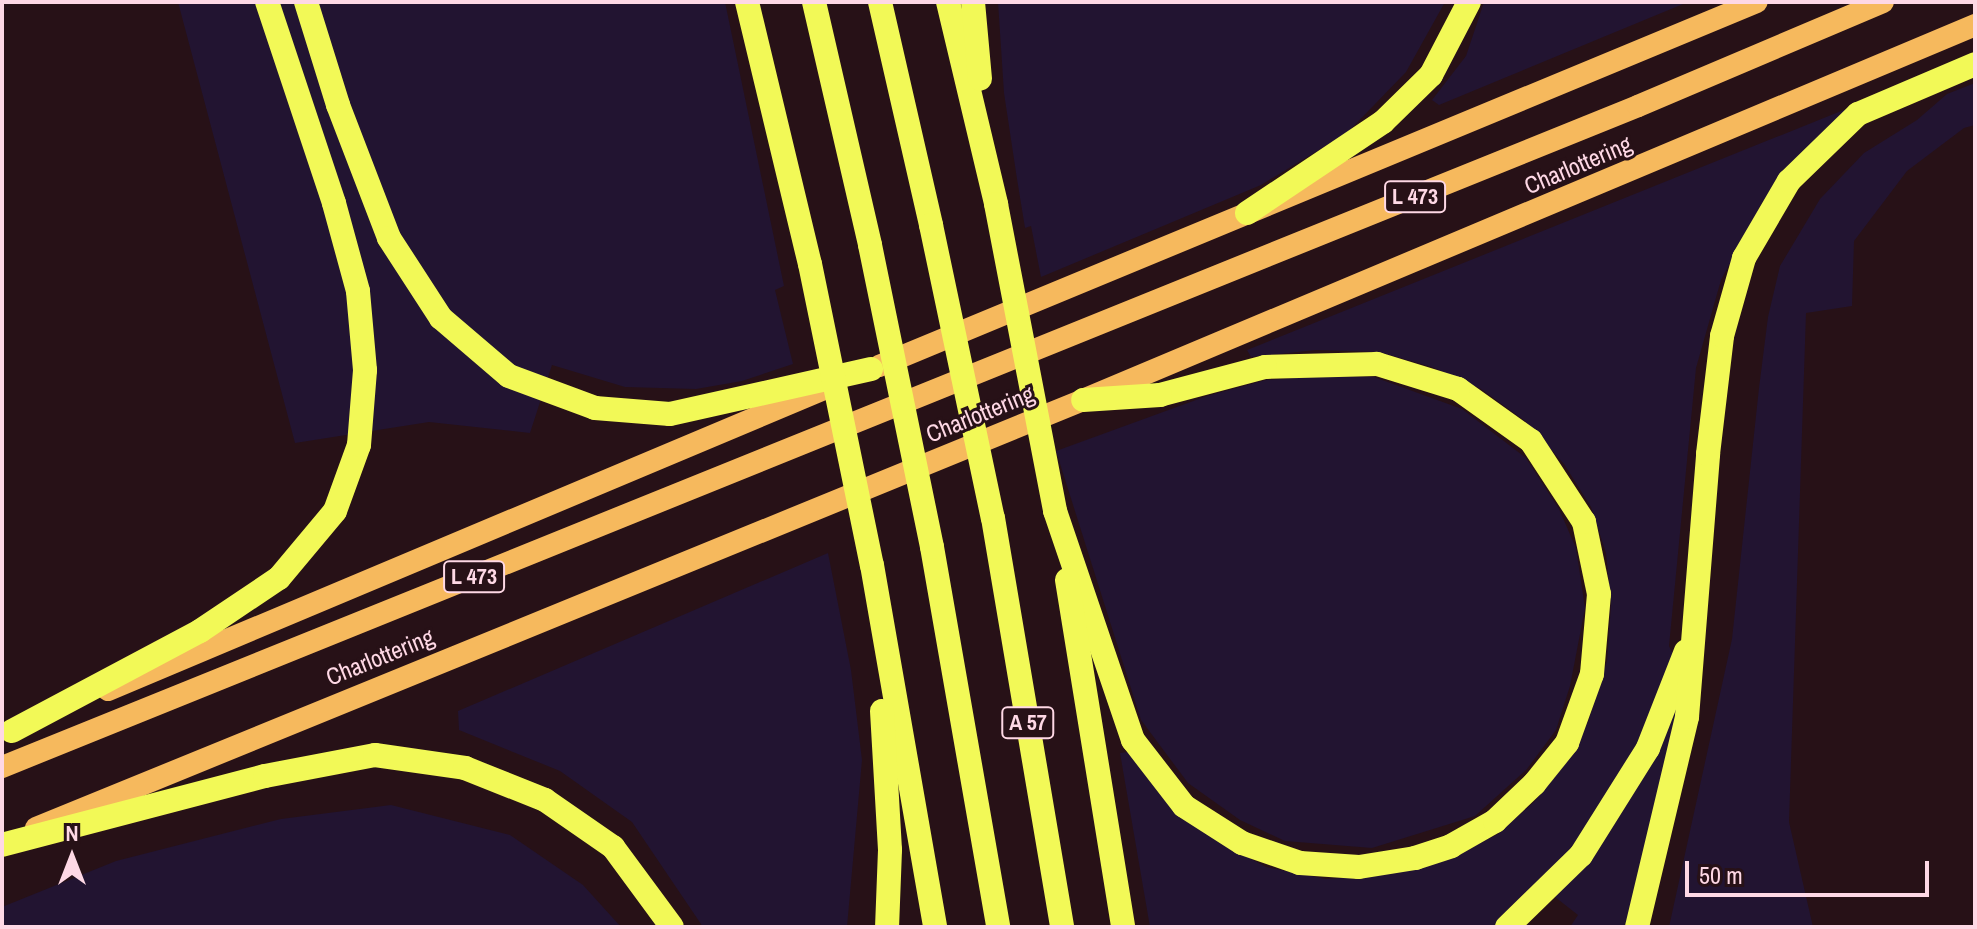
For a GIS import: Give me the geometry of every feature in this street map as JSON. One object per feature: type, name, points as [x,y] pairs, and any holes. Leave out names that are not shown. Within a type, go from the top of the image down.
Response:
[{"type":"highway","points":[[7,733],[200,631],[279,578],[335,511],[359,445],[365,370],[358,291],[334,203],[267,2]]},
{"type":"highway","points":[[306,2],[338,105],[389,238],[441,318],[509,376],[595,408],[670,414],[871,369]]},
{"type":"highway","points":[[746,2],[810,264],[872,565],[935,927]]},
{"type":"highway","name":"A 57","points":[[814,2],[870,245],[932,547],[998,927]]},
{"type":"highway","name":"A 57","points":[[880,2],[993,518],[1062,927]]},
{"type":"highway","points":[[948,2],[996,204],[1055,511],[1123,927]]},
{"type":"highway","points":[[973,2],[996,204]]},
{"type":"highway","points":[[1247,213],[1383,122],[1431,75],[1469,2]]},
{"type":"highway","points":[[7,733],[871,369],[1757,2]]},
{"type":"highway","name":"Charlottering","points":[[2,767],[1506,160],[1883,2]]},
{"type":"highway","name":"Charlottering","points":[[2,844],[1083,400],[1975,25]]},
{"type":"highway","points":[[1637,927],[1687,717],[1722,336],[1744,258],[1789,181],[1858,114],[1975,64]]},
{"type":"highway","points":[[1055,511],[1133,740],[1184,806],[1242,843],[1300,863],[1359,867],[1415,858],[1451,846],[1495,821],[1534,784],[1567,743],[1592,674],[1599,594],[1584,522],[1531,441],[1458,389],[1377,364],[1265,367],[1160,395],[1083,400]]},
{"type":"highway","points":[[872,565],[872,635],[885,736],[890,850],[887,927]]},
{"type":"highway","points":[[1507,927],[1581,855],[1648,748],[1693,634]]},
{"type":"highway","points":[[2,844],[265,776],[375,755],[465,768],[545,800],[613,847],[664,912],[672,927]]},
{"type":"shaded area","points":[[178,2],[725,2],[784,286],[775,290],[793,364],[742,381],[696,389],[625,387],[552,365],[530,433],[429,422],[295,443]]},
{"type":"shaded area","points":[[998,2],[1445,2],[1406,72],[1347,133],[1261,185],[1041,277],[1031,226],[1025,228],[1017,179],[1004,93]]},
{"type":"shaded area","points":[[1484,2],[1688,2],[1439,105],[1432,100],[1466,56]]},
{"type":"shaded area","points":[[1975,83],[1975,125],[1964,128],[1907,171],[1854,241],[1852,306],[1806,313],[1789,822],[1813,927],[1669,927],[1732,639],[1768,317],[1780,266],[1820,199],[1864,153],[1917,120],[1947,94]]},
{"type":"shaded area","points":[[1856,105],[1763,201],[1721,280],[1696,368],[1669,646],[1685,679],[1625,927],[1570,927],[1578,915],[1541,886],[1498,927],[1150,927],[1120,753],[1128,752],[1209,836],[1266,867],[1326,879],[1375,876],[1461,853],[1498,834],[1534,802],[1565,764],[1588,722],[1607,661],[1611,605],[1606,553],[1591,507],[1564,464],[1525,421],[1481,389],[1432,367],[1379,352],[1316,350],[1251,357],[1247,350]]},
{"type":"shaded area","points":[[1323,376],[1374,377],[1462,409],[1526,458],[1559,509],[1576,548],[1585,608],[1570,686],[1556,730],[1527,769],[1475,816],[1372,848],[1285,841],[1240,820],[1188,783],[1141,720],[1056,451],[1207,396],[1266,380]]},
{"type":"shaded area","points":[[828,553],[851,670],[862,760],[847,927],[703,927],[632,822],[560,771],[459,730],[458,711]]},
{"type":"shaded area","points":[[391,805],[510,835],[583,885],[621,927],[2,927],[2,907],[116,861],[281,819]]}]
